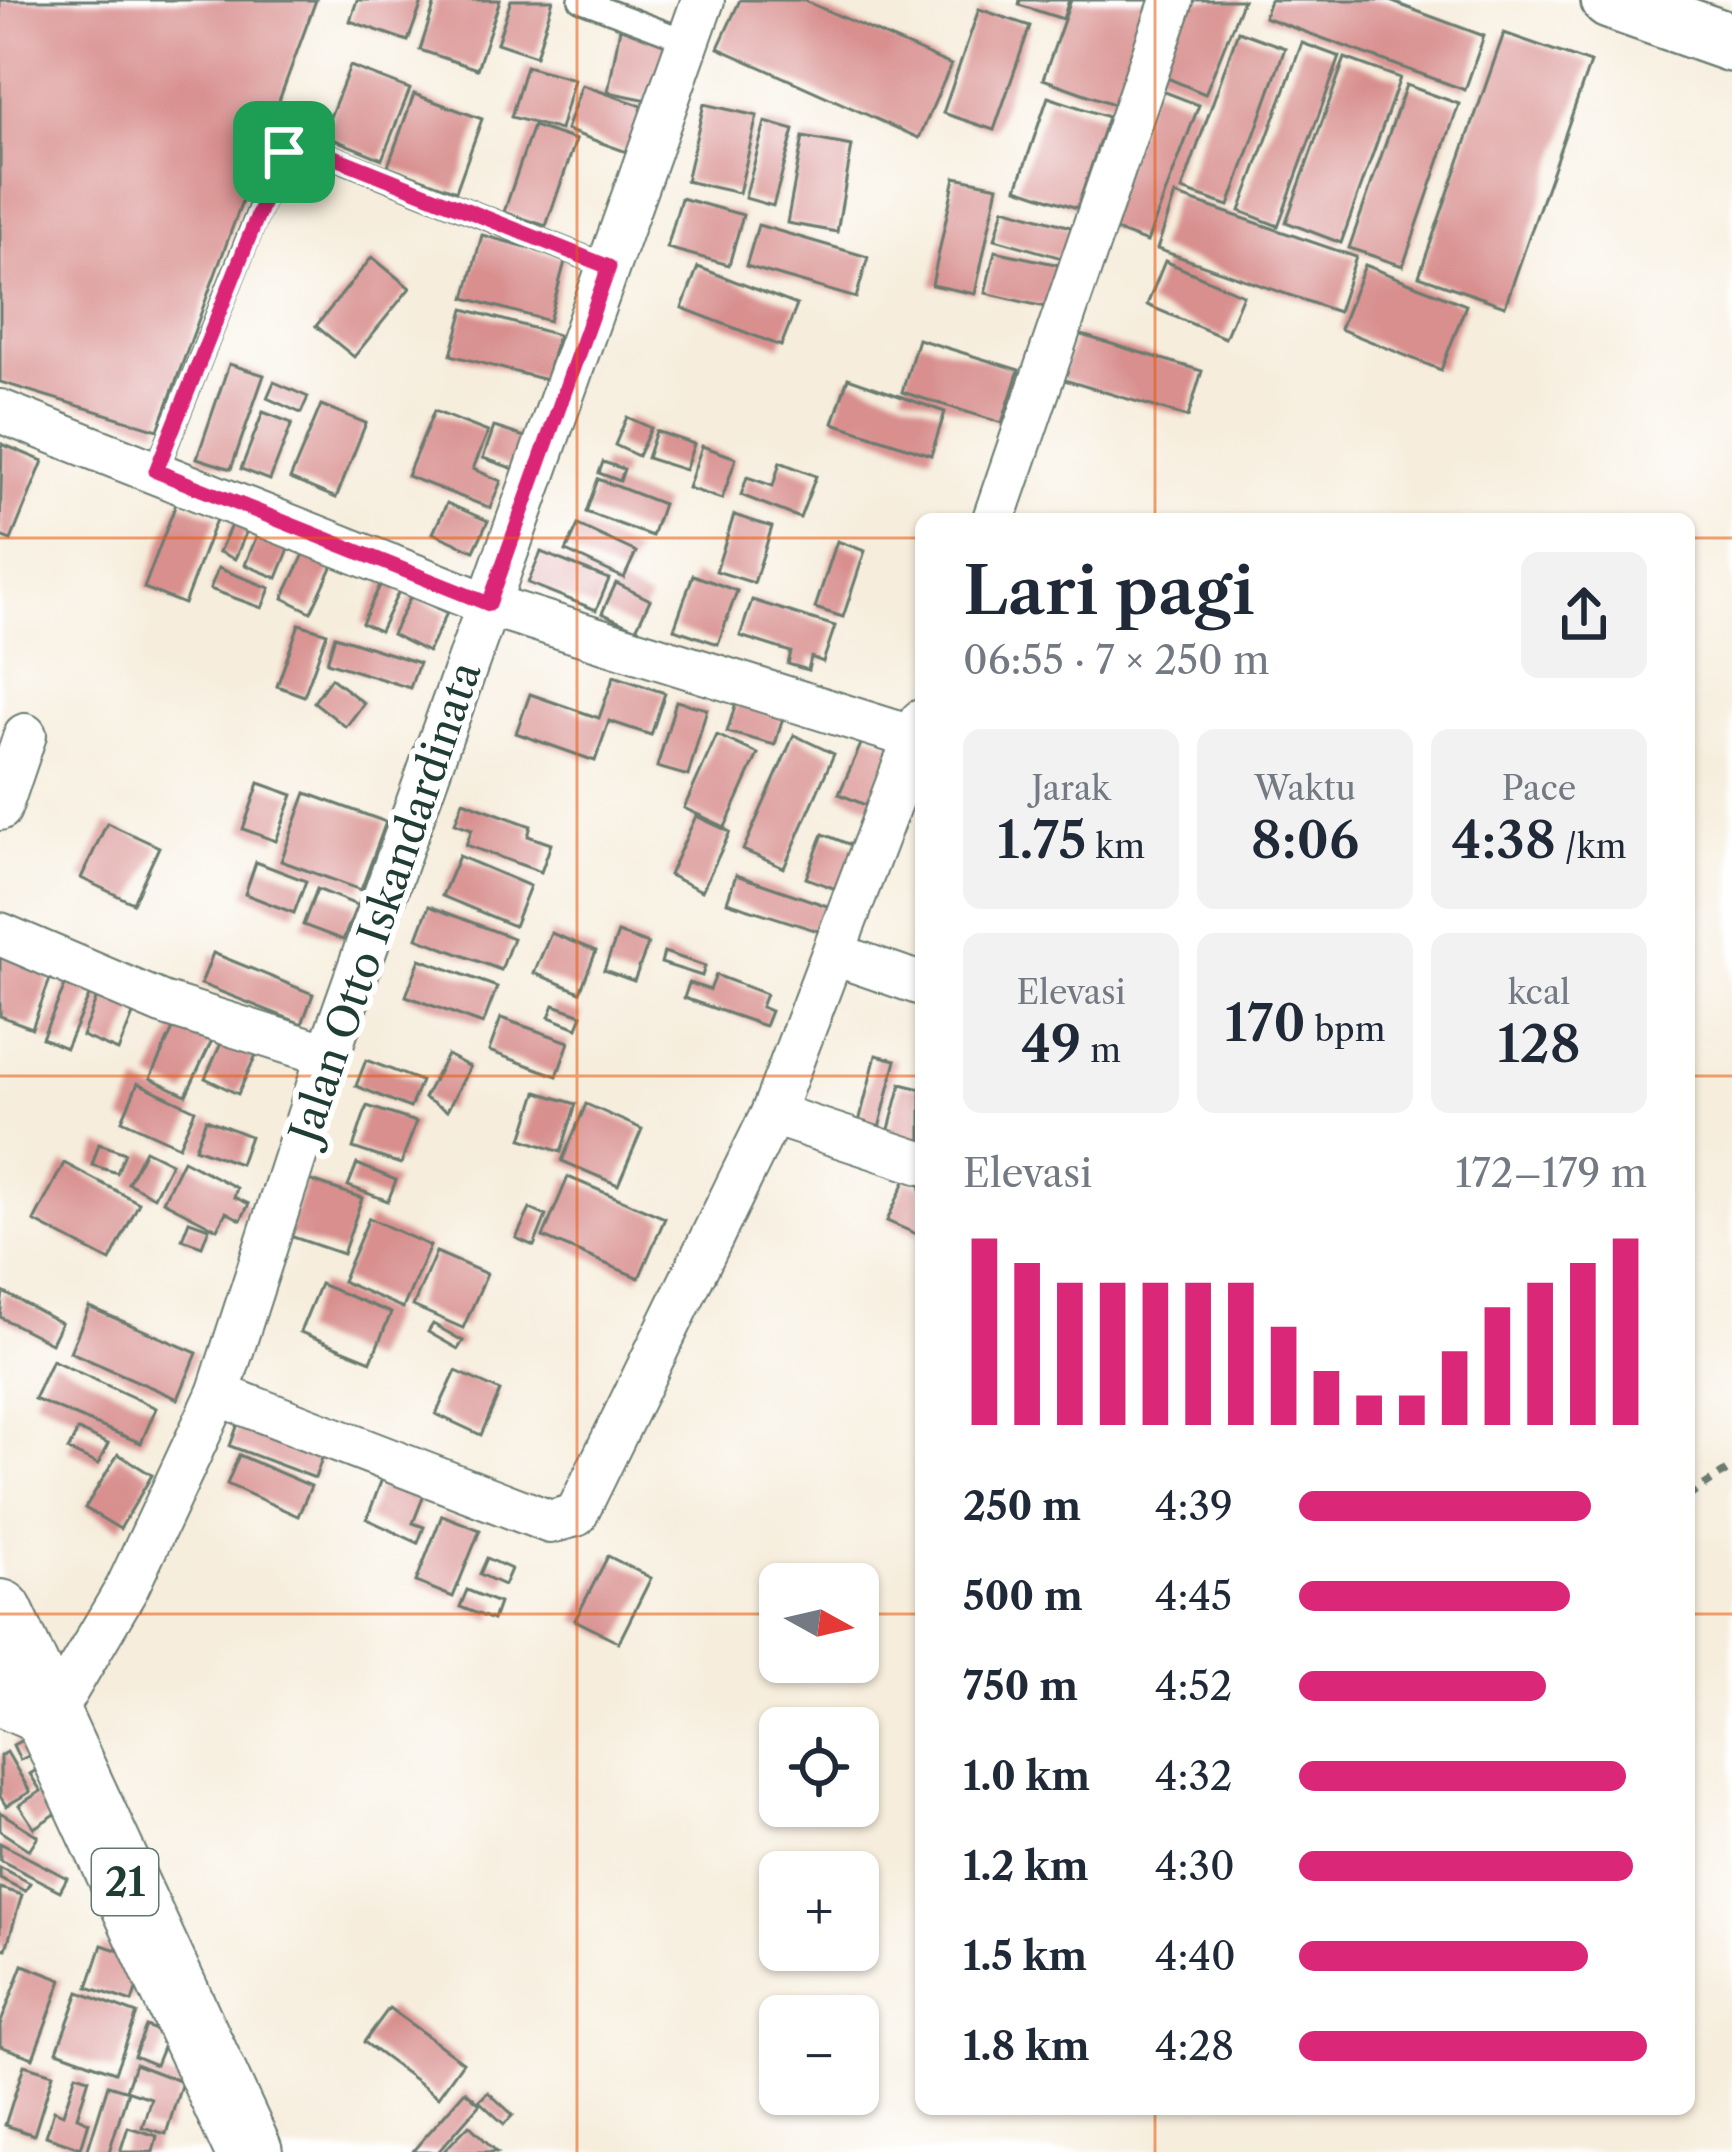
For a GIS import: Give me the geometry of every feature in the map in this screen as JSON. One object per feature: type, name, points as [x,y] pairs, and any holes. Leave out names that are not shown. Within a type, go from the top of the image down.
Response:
[{"type":"highway","name":"21","points":[[0,1612],[36,1717],[249,2152]]},
{"type":"main road","points":[[1610,0],[1732,44]]},
{"type":"street","name":"Jalan Otto Iskandardinata","points":[[36,1717],[127,1588],[218,1394],[328,1055],[703,0]]},
{"type":"street","points":[[996,513],[1172,0]]},
{"type":"street","points":[[0,411],[489,604],[915,728]]},
{"type":"street","points":[[0,809],[25,734]]},
{"type":"street","points":[[218,1394],[550,1522],[567,1520],[589,1494],[772,1114],[837,955],[915,737]]},
{"type":"street","points":[[0,934],[162,1003],[328,1055]]},
{"type":"street","points":[[837,955],[915,982]]},
{"type":"street","points":[[772,1114],[915,1161]]},
{"type":"lane","points":[[580,0],[688,41]]},
{"type":"lane","points":[[156,471],[277,167],[291,146],[304,145],[609,267]]},
{"type":"path","points":[[1695,1492],[1732,1467]]},
{"type":"building","points":[[0,0],[316,0],[158,430],[0,382]]},
{"type":"building","points":[[357,0],[423,0],[408,41],[350,21]]},
{"type":"building","points":[[436,0],[500,0],[477,69],[420,50]]},
{"type":"building","points":[[511,0],[553,0],[536,56],[497,43]]},
{"type":"building","points":[[740,0],[803,0],[951,65],[919,138],[718,48]]},
{"type":"building","points":[[1020,0],[1069,0],[1063,19],[1019,5]]},
{"type":"building","points":[[1071,0],[1155,0],[1119,106],[1043,79]]},
{"type":"building","points":[[1183,0],[1243,0],[1205,94],[1153,72]]},
{"type":"building","points":[[1270,0],[1387,0],[1484,36],[1465,90],[1264,17]]},
{"type":"building","points":[[979,9],[1030,26],[994,130],[943,113]]},
{"type":"building","points":[[620,28],[671,38],[658,102],[608,92]]},
{"type":"building","points":[[1238,31],[1285,48],[1229,206],[1182,190]]},
{"type":"building","points":[[1504,33],[1590,63],[1505,306],[1419,276]]},
{"type":"building","points":[[1302,43],[1340,57],[1278,226],[1240,211]]},
{"type":"building","points":[[1345,58],[1400,78],[1341,243],[1286,222]]},
{"type":"building","points":[[350,66],[410,89],[382,159],[323,135]]},
{"type":"building","points":[[526,66],[574,79],[560,130],[511,117]]},
{"type":"building","points":[[582,85],[651,109],[635,155],[566,130]]},
{"type":"building","points":[[1406,85],[1459,104],[1403,266],[1349,248]]},
{"type":"building","points":[[1152,87],[1199,105],[1147,242],[1101,225]]},
{"type":"building","points":[[414,94],[482,119],[456,191],[388,166]]},
{"type":"building","points":[[1048,97],[1108,117],[1077,208],[1017,188]]},
{"type":"building","points":[[704,104],[757,116],[739,193],[686,181]]},
{"type":"building","points":[[765,122],[794,130],[773,206],[745,198]]},
{"type":"building","points":[[533,126],[576,140],[546,226],[504,212]]},
{"type":"building","points":[[803,137],[852,146],[837,232],[787,223]]},
{"type":"building","points":[[955,177],[998,186],[975,294],[932,285]]},
{"type":"building","points":[[1175,195],[1356,257],[1338,312],[1157,249]]},
{"type":"building","points":[[681,198],[743,215],[729,265],[667,248]]},
{"type":"building","points":[[1004,208],[1074,228],[1065,259],[995,239]]},
{"type":"building","points":[[758,225],[868,257],[856,298],[746,266]]},
{"type":"building","points":[[482,235],[566,258],[549,321],[465,298]]},
{"type":"building","points":[[995,251],[1059,265],[1049,308],[985,293]]},
{"type":"building","points":[[372,257],[410,288],[354,357],[316,326]]},
{"type":"building","points":[[1165,261],[1243,295],[1225,338],[1147,305]]},
{"type":"building","points":[[1365,265],[1466,305],[1441,370],[1340,329]]},
{"type":"building","points":[[698,267],[797,305],[781,346],[682,308]]},
{"type":"building","points":[[464,309],[558,335],[546,380],[451,355]]},
{"type":"building","points":[[1075,333],[1202,371],[1188,417],[1061,379]]},
{"type":"building","points":[[918,339],[1019,370],[1002,423],[902,392]]},
{"type":"building","points":[[229,364],[264,375],[231,469],[197,458]]},
{"type":"building","points":[[848,378],[945,412],[931,455],[833,423]]},
{"type":"building","points":[[274,382],[308,397],[301,413],[267,398]]},
{"type":"building","points":[[321,405],[366,423],[336,498],[290,479]]},
{"type":"building","points":[[434,411],[488,432],[473,469],[501,481],[490,508],[407,476]]},
{"type":"building","points":[[263,412],[292,423],[270,480],[241,469]]},
{"type":"building","points":[[627,417],[651,428],[638,456],[615,445]]},
{"type":"building","points":[[494,427],[531,439],[520,471],[483,458]]},
{"type":"building","points":[[656,431],[694,444],[685,470],[647,458]]},
{"type":"building","points":[[2,444],[43,461],[11,540],[0,536]]},
{"type":"building","points":[[702,446],[736,458],[722,499],[688,488]]},
{"type":"building","points":[[603,462],[624,469],[620,481],[599,473]]},
{"type":"building","points":[[780,462],[816,476],[800,518],[741,495],[747,477],[773,486]]},
{"type":"building","points":[[598,479],[663,504],[652,536],[586,512]]},
{"type":"building","points":[[177,501],[217,517],[184,604],[144,588]]},
{"type":"building","points":[[447,503],[488,521],[474,551],[433,533]]},
{"type":"building","points":[[734,515],[772,527],[754,583],[716,571]]},
{"type":"building","points":[[233,521],[248,528],[235,559],[219,552]]},
{"type":"building","points":[[578,525],[636,552],[624,578],[566,551]]},
{"type":"building","points":[[260,528],[292,541],[277,578],[245,565]]},
{"type":"building","points":[[837,541],[865,551],[843,617],[815,608]]},
{"type":"building","points":[[308,546],[336,559],[311,612],[283,598]]},
{"type":"building","points":[[541,552],[609,579],[596,610],[528,583]]},
{"type":"building","points":[[218,568],[270,588],[262,608],[210,589]]},
{"type":"building","points":[[693,575],[737,591],[718,644],[674,629]]},
{"type":"building","points":[[384,577],[402,585],[380,631],[362,623]]},
{"type":"building","points":[[616,583],[650,600],[636,629],[602,613]]},
{"type":"building","points":[[411,596],[447,613],[428,652],[392,634]]},
{"type":"building","points":[[752,600],[835,626],[823,662],[811,657],[808,670],[788,664],[791,652],[740,636]]},
{"type":"building","points":[[299,624],[327,633],[304,696],[277,686]]},
{"type":"building","points":[[335,636],[419,663],[410,688],[327,662]]},
{"type":"building","points":[[614,676],[665,693],[651,735],[609,721],[595,761],[516,733],[530,694],[599,718]]},
{"type":"building","points":[[331,678],[364,703],[346,727],[314,702]]},
{"type":"building","points":[[676,701],[707,709],[688,776],[657,767]]},
{"type":"building","points":[[736,703],[783,717],[775,745],[727,732]]},
{"type":"building","points":[[866,733],[896,746],[870,807],[839,794]]},
{"type":"building","points":[[717,735],[758,754],[725,827],[684,808]]},
{"type":"building","points":[[794,735],[834,754],[784,868],[743,850]]},
{"type":"building","points":[[259,783],[293,795],[276,841],[243,829]]},
{"type":"building","points":[[306,793],[386,822],[361,890],[281,861]]},
{"type":"building","points":[[463,801],[531,826],[528,836],[551,844],[541,872],[466,845],[472,829],[455,823]]},
{"type":"building","points":[[696,816],[730,832],[702,891],[669,875]]},
{"type":"building","points":[[107,823],[159,847],[133,903],[81,878]]},
{"type":"building","points":[[823,834],[864,850],[847,893],[806,878]]},
{"type":"building","points":[[459,856],[530,886],[514,926],[442,896]]},
{"type":"building","points":[[256,862],[306,881],[294,913],[245,894]]},
{"type":"building","points":[[736,875],[836,909],[827,934],[727,902]]},
{"type":"building","points":[[317,889],[357,905],[343,940],[303,925]]},
{"type":"building","points":[[429,906],[513,938],[501,970],[417,938]]},
{"type":"building","points":[[551,933],[596,951],[580,992],[534,973]]},
{"type":"building","points":[[618,933],[648,944],[634,981],[604,970]]},
{"type":"building","points":[[0,942],[56,963],[32,1028],[0,1016]]},
{"type":"building","points":[[664,952],[705,966],[702,976],[661,963]]},
{"type":"building","points":[[213,953],[313,994],[302,1024],[201,984]]},
{"type":"building","points":[[420,959],[497,987],[483,1024],[406,996]]},
{"type":"building","points":[[73,968],[97,978],[66,1048],[42,1038]]},
{"type":"building","points":[[716,975],[766,994],[761,1007],[771,1011],[765,1026],[684,998],[689,983],[710,990]]},
{"type":"building","points":[[102,984],[139,1000],[118,1051],[82,1036]]},
{"type":"building","points":[[554,1005],[582,1015],[577,1028],[549,1017]]},
{"type":"building","points":[[180,1014],[217,1030],[186,1095],[150,1078]]},
{"type":"building","points":[[501,1018],[569,1042],[557,1076],[489,1051]]},
{"type":"building","points":[[229,1026],[262,1042],[238,1094],[205,1078]]},
{"type":"building","points":[[447,1055],[470,1067],[447,1111],[424,1098]]},
{"type":"building","points":[[876,1055],[896,1060],[876,1140],[856,1134]]},
{"type":"building","points":[[366,1060],[421,1081],[410,1108],[356,1086]]},
{"type":"building","points":[[138,1083],[195,1110],[179,1146],[122,1120]]},
{"type":"building","points":[[901,1084],[915,1088],[915,1152],[885,1144]]},
{"type":"building","points":[[537,1092],[576,1104],[561,1152],[522,1139]]},
{"type":"building","points":[[586,1104],[642,1129],[618,1185],[562,1161]]},
{"type":"building","points":[[367,1106],[416,1122],[401,1164],[353,1148]]},
{"type":"building","points":[[206,1119],[250,1136],[240,1164],[195,1148]]},
{"type":"building","points":[[99,1144],[125,1153],[117,1173],[92,1165]]},
{"type":"building","points":[[145,1150],[171,1163],[154,1197],[128,1183]]},
{"type":"building","points":[[183,1160],[237,1188],[234,1197],[249,1204],[241,1220],[226,1212],[217,1229],[163,1201]]},
{"type":"building","points":[[64,1163],[139,1203],[110,1261],[34,1221]]},
{"type":"building","points":[[357,1164],[396,1180],[388,1201],[348,1186]]},
{"type":"building","points":[[568,1177],[665,1218],[639,1278],[543,1237]]},
{"type":"building","points":[[306,1179],[362,1198],[343,1254],[287,1235]]},
{"type":"building","points":[[906,1179],[915,1183],[915,1233],[887,1221]]},
{"type":"building","points":[[530,1209],[546,1216],[534,1246],[516,1238]]},
{"type":"building","points":[[369,1218],[430,1246],[403,1308],[342,1281]]},
{"type":"building","points":[[189,1221],[209,1228],[202,1246],[182,1239]]},
{"type":"building","points":[[436,1252],[487,1274],[463,1328],[413,1306]]},
{"type":"building","points":[[320,1284],[391,1313],[371,1361],[300,1332]]},
{"type":"building","points":[[3,1292],[61,1323],[51,1343],[0,1317]]},
{"type":"building","points":[[89,1307],[197,1353],[178,1399],[70,1352]]},
{"type":"building","points":[[433,1324],[463,1341],[458,1349],[428,1332]]},
{"type":"building","points":[[52,1360],[156,1408],[141,1443],[34,1399]]},
{"type":"building","points":[[456,1371],[500,1391],[481,1435],[436,1414]]},
{"type":"building","points":[[243,1410],[328,1441],[315,1478],[230,1446]]},
{"type":"building","points":[[78,1430],[108,1444],[98,1464],[68,1450]]},
{"type":"building","points":[[118,1454],[152,1475],[120,1529],[85,1508]]},
{"type":"building","points":[[239,1455],[311,1486],[298,1516],[227,1484]]},
{"type":"building","points":[[386,1468],[428,1485],[413,1523],[424,1527],[418,1543],[367,1519]]},
{"type":"building","points":[[442,1515],[480,1530],[453,1597],[416,1582]]},
{"type":"building","points":[[608,1556],[651,1578],[619,1642],[575,1620]]},
{"type":"building","points":[[487,1558],[511,1569],[504,1585],[480,1574]]},
{"type":"building","points":[[467,1590],[499,1603],[493,1620],[460,1607]]},
{"type":"building","points":[[38,1732],[45,1748],[20,1760],[13,1745]]},
{"type":"building","points":[[7,1752],[30,1792],[6,1806],[0,1796],[0,1756]]},
{"type":"building","points":[[41,1767],[66,1807],[34,1828],[19,1805],[41,1791],[30,1774]]},
{"type":"building","points":[[0,1812],[38,1836],[29,1850],[0,1831]]},
{"type":"building","points":[[0,1843],[67,1878],[60,1891],[0,1860]]},
{"type":"building","points":[[0,1867],[30,1883],[25,1891],[0,1878]]},
{"type":"building","points":[[0,1888],[22,1895],[6,1949],[0,1948]]},
{"type":"building","points":[[102,1945],[146,1960],[132,2002],[88,1987]]},
{"type":"building","points":[[23,1965],[62,1980],[33,2058],[0,2046],[0,2025]]},
{"type":"building","points":[[79,1992],[137,2014],[115,2072],[57,2051]]},
{"type":"building","points":[[389,2008],[463,2062],[438,2097],[364,2042]]},
{"type":"building","points":[[146,2026],[168,2035],[156,2065],[134,2056]]},
{"type":"building","points":[[135,2064],[182,2082],[166,2134],[142,2127],[151,2098],[126,2090]]},
{"type":"building","points":[[24,2065],[53,2074],[34,2135],[5,2125]]},
{"type":"building","points":[[76,2074],[89,2078],[77,2117],[89,2122],[81,2148],[46,2136],[54,2110],[63,2114]]},
{"type":"building","points":[[108,2085],[128,2091],[109,2152],[87,2152]]},
{"type":"building","points":[[465,2091],[480,2104],[438,2152],[412,2152]]},
{"type":"building","points":[[488,2092],[513,2115],[504,2124],[479,2101]]},
{"type":"building","points":[[469,2125],[497,2152],[443,2152]]},
{"type":"building","points":[[128,2127],[157,2136],[153,2152],[120,2152]]},
{"type":"route","points":[[304,145],[609,267],[489,604],[156,471],[284,152],[304,145]]}]
